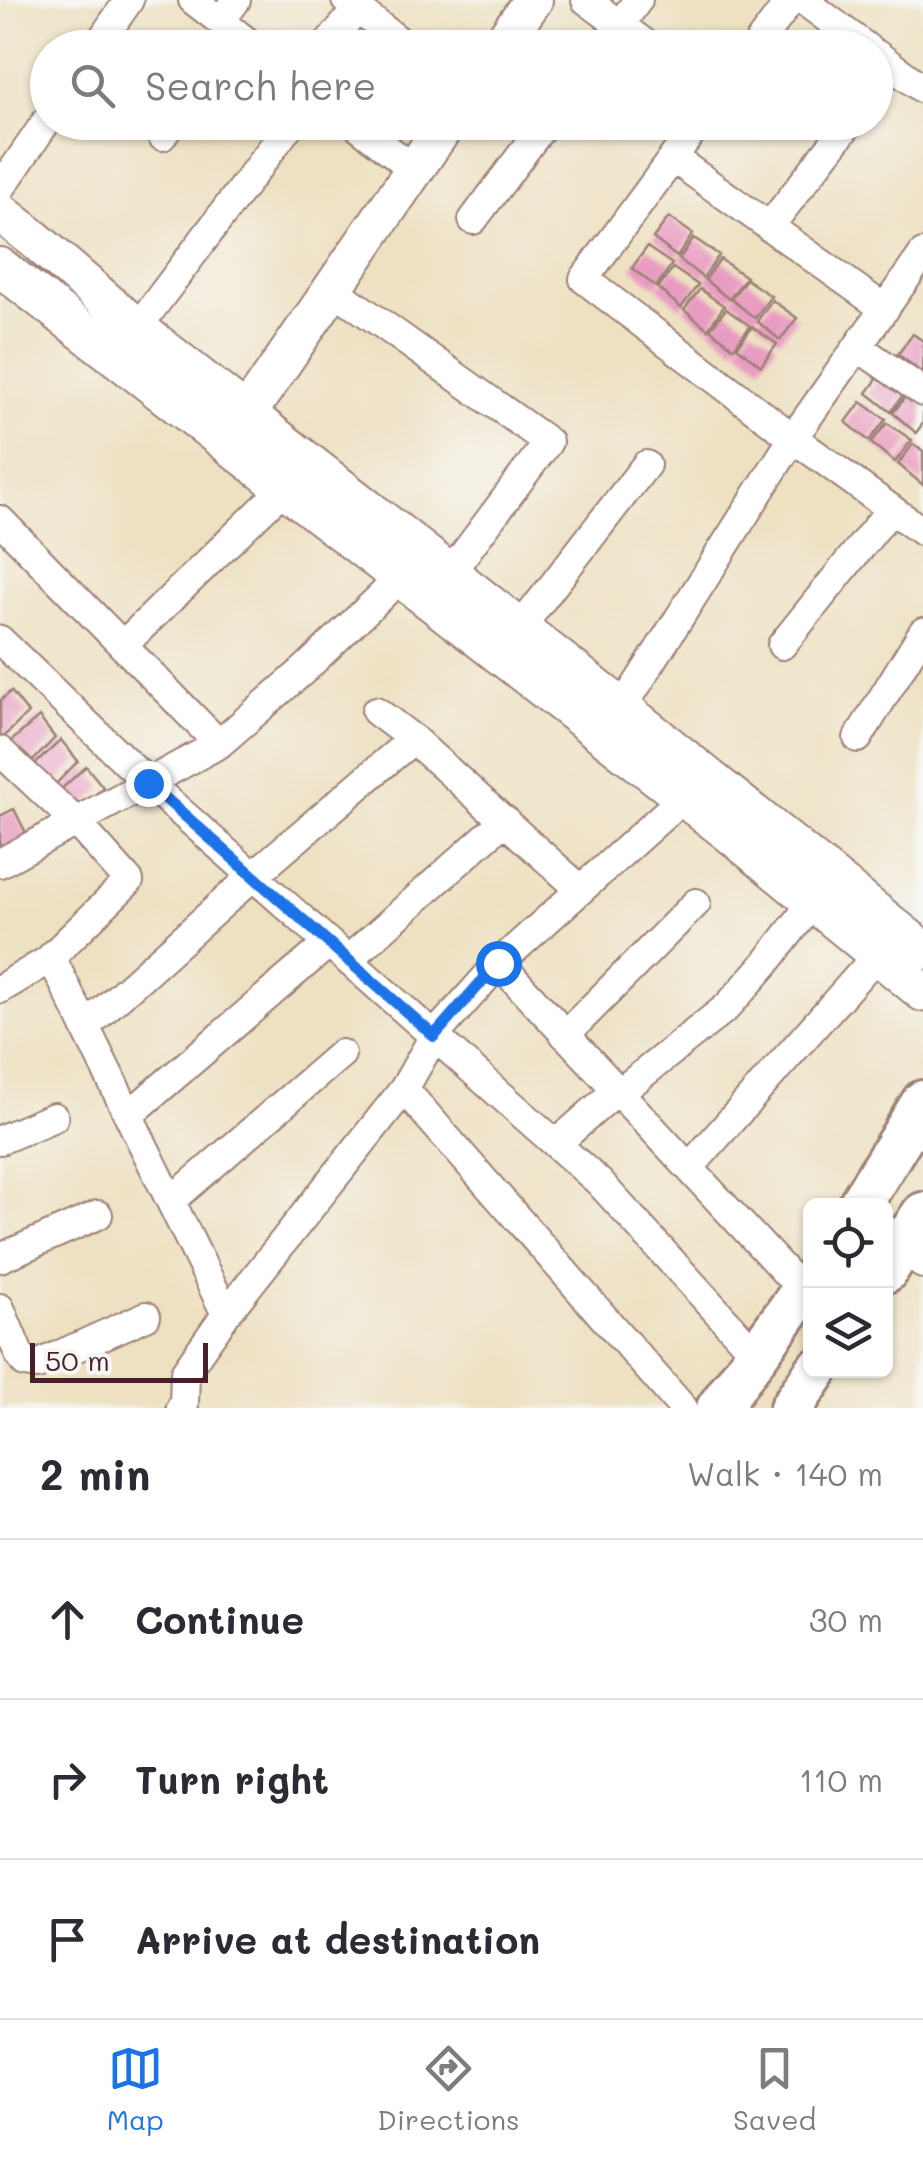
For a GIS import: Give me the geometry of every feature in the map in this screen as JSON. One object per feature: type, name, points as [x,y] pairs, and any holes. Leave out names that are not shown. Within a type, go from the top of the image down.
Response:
[{"type":"main road","points":[[864,1198],[923,1102]]},
{"type":"main road","points":[[718,1408],[806,1288]]},
{"type":"main road","points":[[791,1408],[812,1378]]},
{"type":"street","points":[[108,30],[129,0]]},
{"type":"street","points":[[193,0],[236,30]]},
{"type":"street","points":[[511,30],[532,0]]},
{"type":"street","points":[[586,0],[608,30]]},
{"type":"street","points":[[616,30],[638,0]]},
{"type":"street","points":[[768,30],[791,0]]},
{"type":"street","points":[[803,0],[843,30]]},
{"type":"street","points":[[336,30],[351,4],[384,30]]},
{"type":"street","points":[[893,67],[923,89]]},
{"type":"street","points":[[0,189],[34,140]]},
{"type":"street","points":[[137,328],[278,140]]},
{"type":"street","points":[[376,140],[415,170]]},
{"type":"street","points":[[237,428],[434,140]]},
{"type":"street","points":[[472,220],[532,140]]},
{"type":"street","points":[[686,140],[584,279],[923,532]]},
{"type":"street","points":[[769,226],[836,140]]},
{"type":"street","points":[[673,158],[884,309]]},
{"type":"street","points":[[0,212],[137,328],[237,428],[400,577],[613,722],[923,950]]},
{"type":"street","points":[[33,238],[1,270],[450,573],[520,628],[684,797],[923,992]]},
{"type":"street","points":[[613,722],[793,438],[923,254]]},
{"type":"street","points":[[333,289],[548,442],[450,573]]},
{"type":"street","points":[[858,347],[923,392]]},
{"type":"street","points":[[520,628],[646,465]]},
{"type":"street","points":[[122,646],[272,501]]},
{"type":"street","points":[[782,644],[891,509]]},
{"type":"street","points":[[0,520],[219,744]]},
{"type":"street","points":[[0,863],[219,744],[305,669],[400,577]]},
{"type":"street","points":[[858,738],[923,632]]},
{"type":"street","points":[[0,640],[148,783],[599,1182],[756,1354]]},
{"type":"street","points":[[376,711],[413,739],[580,890]]},
{"type":"street","points":[[85,1027],[413,739]]},
{"type":"street","points":[[0,989],[52,958],[129,882],[76,822],[1,754]]},
{"type":"street","points":[[182,1408],[186,1372],[226,1314],[404,1088],[434,1036],[498,963],[684,797]]},
{"type":"street","points":[[129,1115],[505,820]]},
{"type":"street","points":[[556,1144],[727,1007],[813,902]]},
{"type":"street","points":[[566,1035],[696,903]]},
{"type":"street","points":[[689,1168],[878,954]]},
{"type":"street","points":[[52,958],[226,1314]]},
{"type":"street","points":[[498,963],[689,1168],[803,1283]]},
{"type":"street","points":[[171,1202],[341,1054]]},
{"type":"street","points":[[404,1088],[683,1408]]},
{"type":"street","points":[[0,1140],[54,1117]]},
{"type":"street","points":[[0,1258],[98,1215]]},
{"type":"street","points":[[0,1308],[19,1354],[25,1363],[37,1365],[146,1316]]},
{"type":"building","points":[[669,217],[693,234],[677,257],[653,238]]},
{"type":"building","points":[[694,238],[719,255],[703,278],[679,259]]},
{"type":"building","points":[[647,247],[672,264],[656,287],[632,268]]},
{"type":"building","points":[[720,259],[746,277],[729,299],[705,280]]},
{"type":"building","points":[[673,268],[698,285],[681,308],[658,288]]},
{"type":"building","points":[[746,279],[771,296],[755,318],[731,299]]},
{"type":"building","points":[[700,289],[724,306],[708,329],[684,310]]},
{"type":"building","points":[[772,300],[797,318],[780,340],[757,321]]},
{"type":"building","points":[[726,309],[750,326],[734,348],[710,329]]},
{"type":"building","points":[[752,327],[777,344],[761,366],[737,347]]},
{"type":"building","points":[[913,334],[923,341],[923,374],[898,354]]},
{"type":"building","points":[[882,372],[907,389],[891,412],[867,393]]},
{"type":"building","points":[[908,393],[923,404],[923,423],[916,433],[893,413]]},
{"type":"building","points":[[861,402],[886,419],[869,441],[846,422]]},
{"type":"building","points":[[887,423],[912,440],[895,462],[871,443]]},
{"type":"building","points":[[913,444],[923,451],[923,485],[898,464]]},
{"type":"building","points":[[11,691],[28,713],[0,741],[0,701]]},
{"type":"building","points":[[39,717],[55,738],[29,765],[9,743]]},
{"type":"building","points":[[61,740],[78,761],[52,788],[32,767]]},
{"type":"building","points":[[86,766],[103,787],[77,814],[57,793]]},
{"type":"building","points":[[14,809],[28,837],[0,850],[0,816]]},
{"type":"route","points":[[148,783],[434,1036],[498,963]]}]
